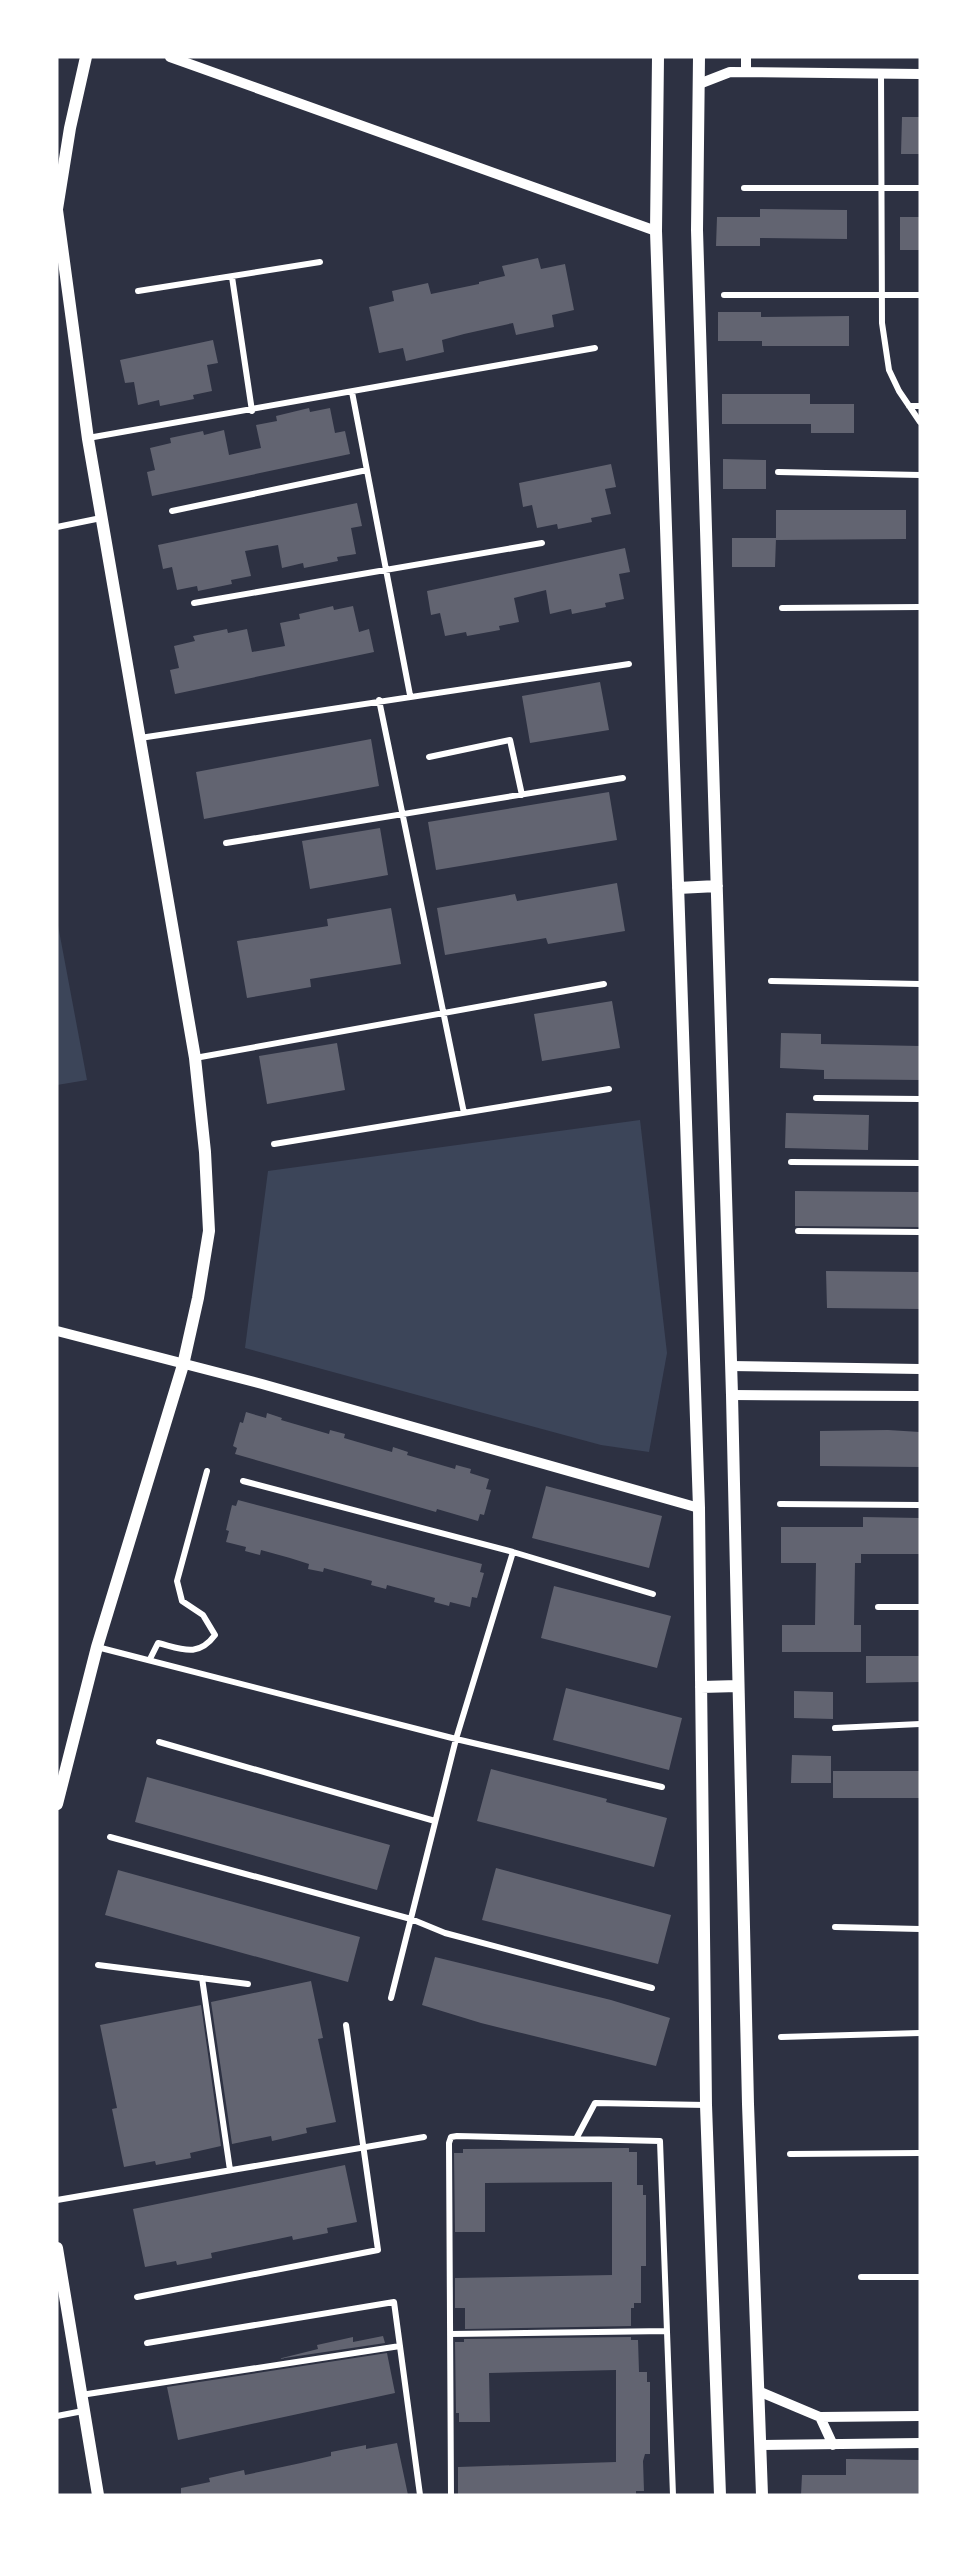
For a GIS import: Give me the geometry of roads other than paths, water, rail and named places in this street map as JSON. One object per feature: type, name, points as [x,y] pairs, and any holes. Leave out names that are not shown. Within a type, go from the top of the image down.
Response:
[{"type":"main road","points":[[57,1804],[97,1647],[183,1365],[209,1231],[205,1152],[195,1058],[88,439],[57,209],[70,128],[86,57]]},
{"type":"main road","points":[[658,57],[656,231],[699,1508],[706,2105],[720,2495]]},
{"type":"main road","points":[[699,57],[697,230],[732,1395],[748,2116],[762,2495]]},
{"type":"main road","points":[[678,888],[717,886]]},
{"type":"main road","points":[[701,1687],[738,1686]]},
{"type":"main road","points":[[57,2248],[98,2495]]},
{"type":"street","points":[[170,57],[656,231]]},
{"type":"street","points":[[746,57],[746,72]]},
{"type":"street","points":[[699,84],[730,72],[920,74]]},
{"type":"street","points":[[881,72],[881,295],[889,370],[920,422]]},
{"type":"street","points":[[744,188],[920,188]]},
{"type":"street","points":[[138,291],[320,262]]},
{"type":"street","points":[[232,277],[252,411]]},
{"type":"street","points":[[724,295],[920,295]]},
{"type":"street","points":[[88,439],[595,348]]},
{"type":"street","points":[[352,392],[410,695]]},
{"type":"street","points":[[909,406],[920,406]]},
{"type":"street","points":[[172,511],[367,470]]},
{"type":"street","points":[[778,472],[920,475]]},
{"type":"street","points":[[57,527],[101,518]]},
{"type":"street","points":[[194,603],[386,568],[542,543]]},
{"type":"street","points":[[782,608],[920,607]]},
{"type":"street","points":[[141,738],[410,695],[629,664]]},
{"type":"street","points":[[379,700],[464,1113]]},
{"type":"street","points":[[429,757],[510,740],[522,795]]},
{"type":"street","points":[[226,843],[623,778]]},
{"type":"street","points":[[771,981],[920,984]]},
{"type":"street","points":[[195,1058],[443,1011],[604,984]]},
{"type":"street","points":[[274,1144],[609,1089]]},
{"type":"street","points":[[816,1098],[920,1099]]},
{"type":"street","points":[[790,1162],[920,1163]]},
{"type":"street","points":[[798,1231],[920,1232]]},
{"type":"street","points":[[57,1331],[262,1384],[699,1508]]},
{"type":"street","points":[[731,1366],[920,1369]]},
{"type":"street","points":[[732,1395],[920,1396]]},
{"type":"street","points":[[150,1659],[158,1643],[192,1651],[206,1646],[215,1635],[203,1616],[182,1601],[177,1581],[207,1471]]},
{"type":"street","points":[[243,1481],[513,1552],[653,1594]]},
{"type":"street","points":[[780,1504],[920,1505]]},
{"type":"street","points":[[391,1998],[456,1739],[513,1552]]},
{"type":"street","points":[[878,1607],[920,1607]]},
{"type":"street","points":[[97,1647],[456,1739],[662,1787]]},
{"type":"street","points":[[835,1728],[920,1724]]},
{"type":"street","points":[[159,1742],[435,1821]]},
{"type":"street","points":[[110,1837],[411,1919],[445,1933],[652,1988]]},
{"type":"street","points":[[835,1927],[920,1929]]},
{"type":"street","points":[[98,1965],[248,1984]]},
{"type":"street","points":[[202,1978],[230,2170]]},
{"type":"street","points":[[137,2297],[378,2250],[346,2025]]},
{"type":"street","points":[[781,2037],[920,2033]]},
{"type":"street","points":[[577,2137],[595,2103],[706,2105]]},
{"type":"street","points":[[57,2200],[424,2137]]},
{"type":"street","points":[[451,2495],[451,2137],[577,2137],[660,2140],[673,2495]]},
{"type":"street","points":[[790,2154],[920,2153]]},
{"type":"street","points":[[861,2277],[920,2277]]},
{"type":"street","points":[[147,2343],[394,2302],[420,2495]]},
{"type":"street","points":[[450,2334],[667,2331]]},
{"type":"street","points":[[81,2395],[400,2346]]},
{"type":"street","points":[[758,2391],[820,2417],[920,2416]]},
{"type":"street","points":[[57,2416],[83,2411]]},
{"type":"street","points":[[820,2417],[833,2445]]},
{"type":"street","points":[[760,2445],[920,2443]]}]
